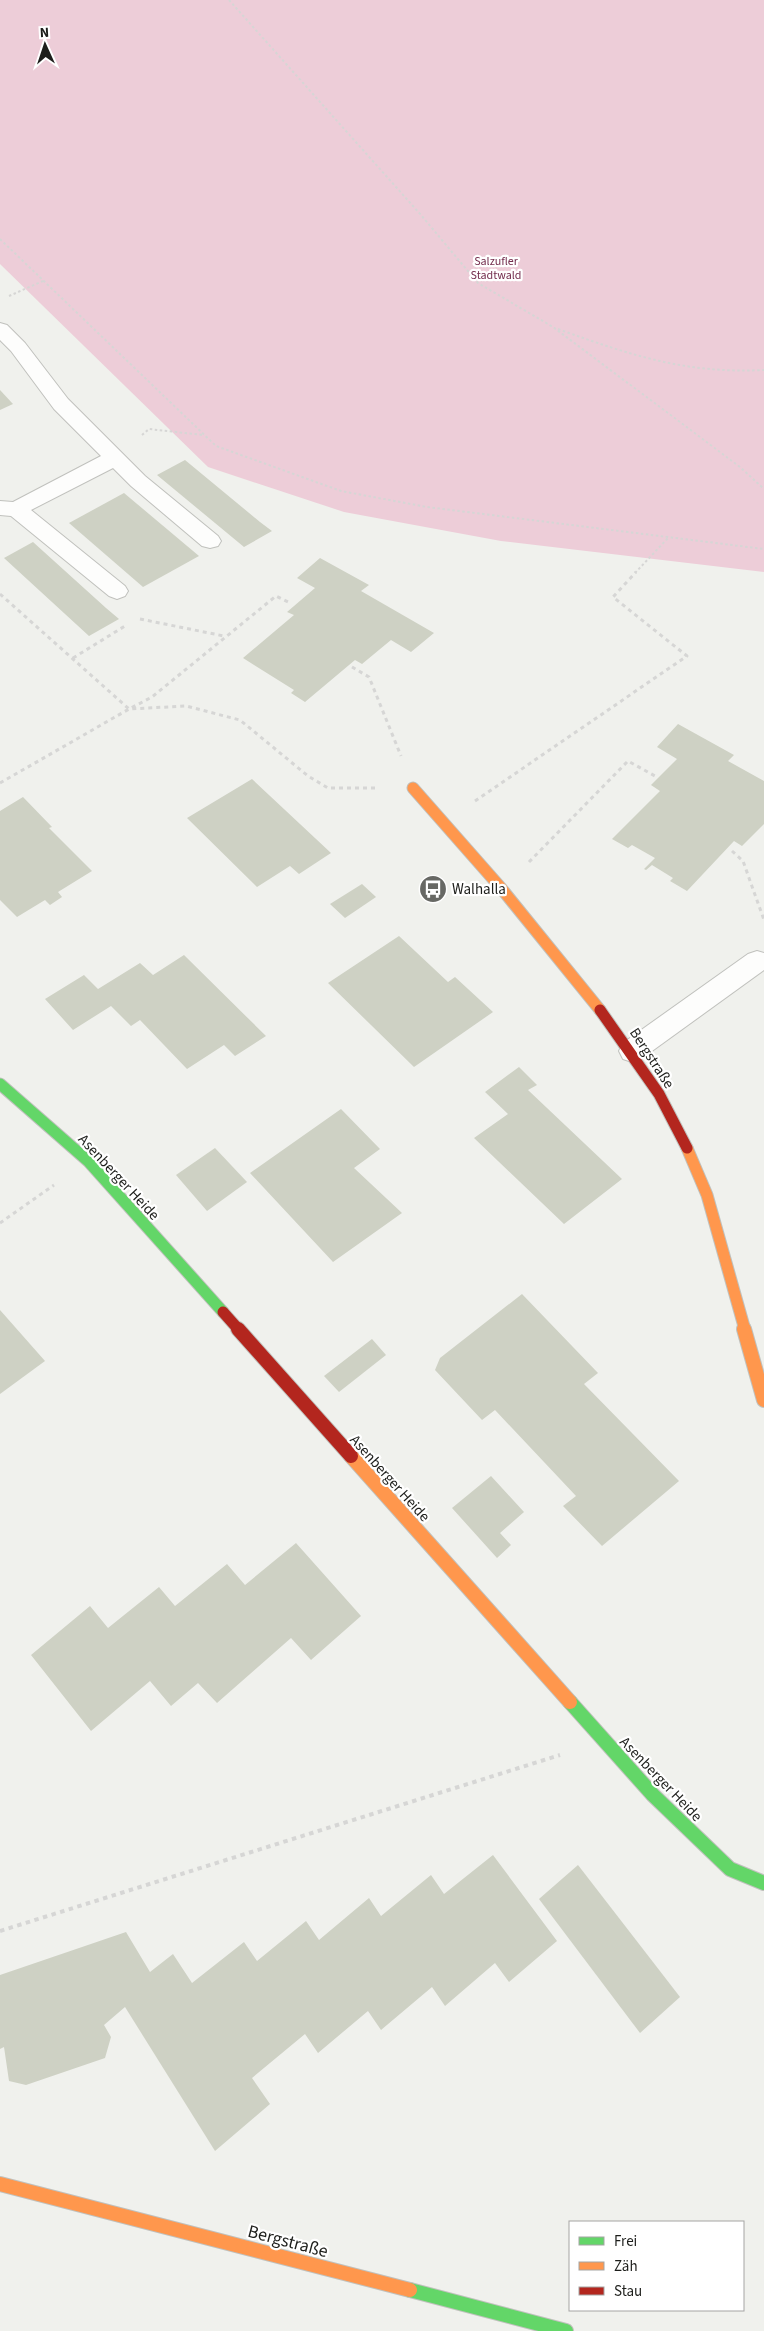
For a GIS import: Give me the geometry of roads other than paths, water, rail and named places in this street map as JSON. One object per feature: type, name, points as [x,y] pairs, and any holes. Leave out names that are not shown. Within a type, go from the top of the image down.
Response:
[{"type":"street","name":"Bergstraße","points":[[413,788],[501,888],[632,1051],[678,1126],[707,1195],[764,1400]]},
{"type":"street","name":"Asenberger Heide","points":[[0,1084],[88,1161],[653,1795],[730,1869],[764,1883]]},
{"type":"street","name":"Bergstraße","points":[[0,2184],[566,2331]]},
{"type":"lane","points":[[0,329],[18,347],[60,404],[138,481],[210,541]]},
{"type":"lane","points":[[115,458],[8,508],[117,590]]},
{"type":"lane","points":[[632,1051],[757,961]]},
{"type":"place","name":"Walhalla","points":[[433,889]]},
{"type":"park label","name":"Salzufler Stadtwald","points":[[496,268]]}]
